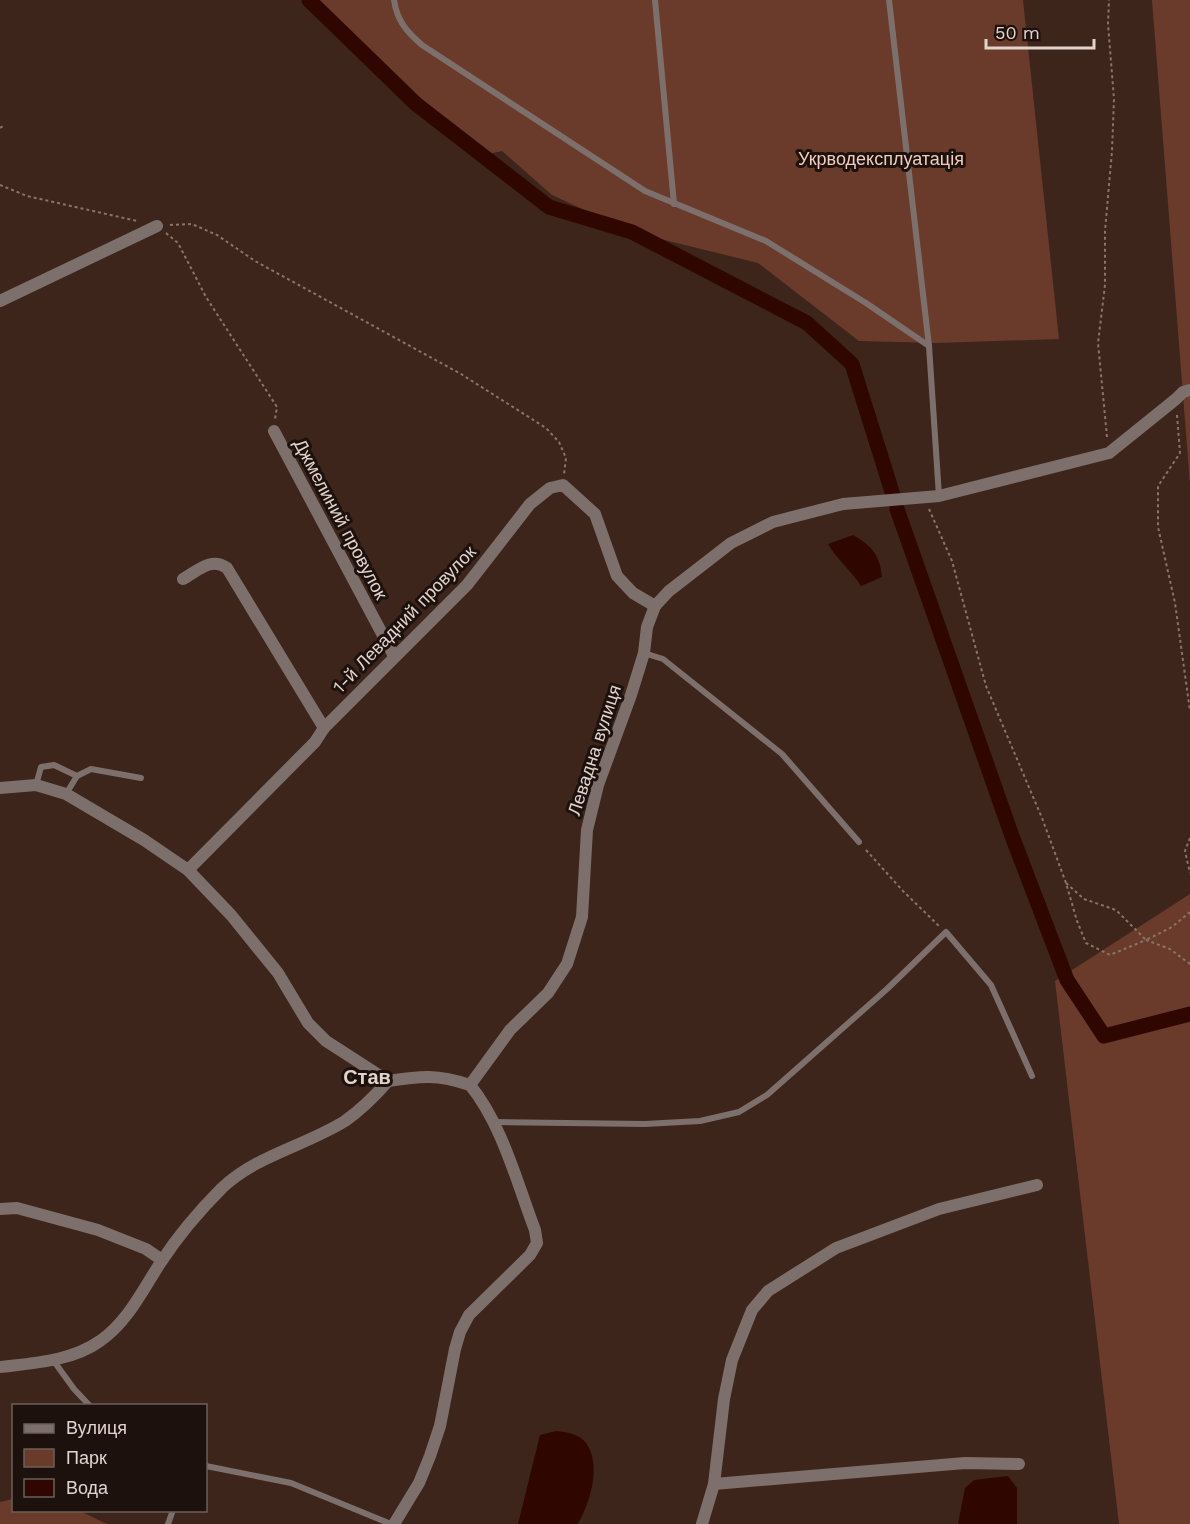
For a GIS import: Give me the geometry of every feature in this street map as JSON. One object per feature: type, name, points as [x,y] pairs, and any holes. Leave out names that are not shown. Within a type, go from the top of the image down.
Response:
[{"type":"street","points":[[0,301],[157,225]]},
{"type":"street","points":[[1109,453],[1183,392],[1190,390]]},
{"type":"street","name":"Джмелиний провулок","points":[[274,431],[394,656]]},
{"type":"street","name":"Левадна вулиця","points":[[470,1084],[510,1030],[548,993],[567,964],[582,917],[587,830],[598,785],[632,695],[644,653],[647,627],[655,606],[669,591],[731,543],[773,522],[843,504],[939,496],[1109,453]]},
{"type":"street","points":[[563,485],[595,514],[617,576],[633,593],[655,606]]},
{"type":"street","name":"1-й Левадний провулок","points":[[188,870],[315,742],[324,728],[394,656],[467,585],[530,504],[550,488],[563,485]]},
{"type":"street","points":[[183,579],[209,564],[219,563],[227,568],[324,728]]},
{"type":"street","points":[[0,788],[36,785],[66,794],[144,840],[188,870],[231,915],[278,973],[308,1023],[326,1041],[388,1081]]},
{"type":"street","points":[[0,1367],[53,1360],[80,1352],[100,1341],[117,1326],[135,1303],[162,1260],[198,1214],[223,1187],[249,1167],[344,1122],[370,1102],[388,1081],[424,1075],[470,1084],[480,1097],[493,1122],[535,1230],[537,1243],[530,1255],[469,1315],[460,1332],[440,1426],[430,1456],[419,1483],[392,1524]]},
{"type":"street","points":[[702,1524],[714,1484],[724,1399],[732,1360],[752,1310],[768,1291],[836,1248],[863,1237],[939,1209],[1037,1185]]},
{"type":"street","points":[[0,1209],[17,1208],[98,1230],[146,1249],[162,1260]]},
{"type":"street","points":[[714,1484],[965,1463],[1019,1464]]},
{"type":"lane","points":[[394,0],[395,9],[405,30],[422,45],[645,191],[766,241],[866,303],[929,346]]},
{"type":"lane","points":[[655,0],[674,204]]},
{"type":"lane","points":[[889,0],[929,346],[939,496]]},
{"type":"lane","points":[[644,653],[663,659],[782,754],[859,842]]},
{"type":"lane","points":[[36,785],[41,767],[54,765],[76,776]]},
{"type":"lane","points":[[66,794],[76,776],[92,769],[141,778]]},
{"type":"lane","points":[[493,1122],[645,1124],[700,1121],[739,1112],[767,1095],[887,989],[946,932],[992,985],[1032,1076]]},
{"type":"lane","points":[[53,1360],[88,1404]]},
{"type":"lane","points":[[207,1466],[291,1483],[392,1524]]},
{"type":"path","points":[[1109,0],[1108,24],[1114,99],[1105,231],[1105,285],[1098,343],[1109,453]]},
{"type":"path","points":[[0,128],[5,125]]},
{"type":"path","points":[[0,185],[27,196],[157,225],[192,224],[217,235],[255,261],[480,386],[546,428],[559,442],[566,458],[563,485]]},
{"type":"path","points":[[157,225],[178,243],[206,297],[277,407],[274,431]]},
{"type":"path","points":[[1176,399],[1180,453],[1158,486],[1158,527],[1175,603],[1190,711]]},
{"type":"path","points":[[925,498],[952,561],[986,686],[1042,818],[1086,943],[1110,955],[1172,927],[1190,912]]},
{"type":"path","points":[[1190,838],[1185,851],[1190,873]]},
{"type":"path","points":[[859,842],[903,891],[946,932]]},
{"type":"path","points":[[1066,883],[1084,899],[1116,910],[1146,940],[1170,949],[1190,964]]},
{"type":"green space","name":"Укрводексплуатація","points":[[315,0],[1023,0],[1059,339],[936,343],[859,341],[758,263],[632,232],[552,195],[502,151],[483,155],[416,104],[357,46]]},
{"type":"green space","points":[[1152,0],[1190,0],[1190,484]]},
{"type":"green space","points":[[1190,894],[1190,1524],[1119,1524],[1055,981]]},
{"type":"green space","points":[[12,1499],[12,1512],[82,1512],[107,1524],[0,1524],[0,1502]]},
{"type":"water","points":[[853,535],[874,552],[881,569],[882,577],[861,586],[828,544]]},
{"type":"water","points":[[556,1431],[580,1437],[591,1452],[594,1473],[587,1506],[578,1524],[518,1524],[540,1435]]},
{"type":"water","points":[[1008,1476],[1017,1488],[1017,1524],[958,1524],[965,1488],[974,1480]]},
{"type":"waterway","points":[[309,0],[416,104],[549,207],[632,232],[807,323],[852,364],[893,495]]},
{"type":"waterway","points":[[897,509],[1012,836],[1067,980],[1104,1036],[1190,1014]]},
{"type":"district","name":"Став","points":[[367,1077]]}]
